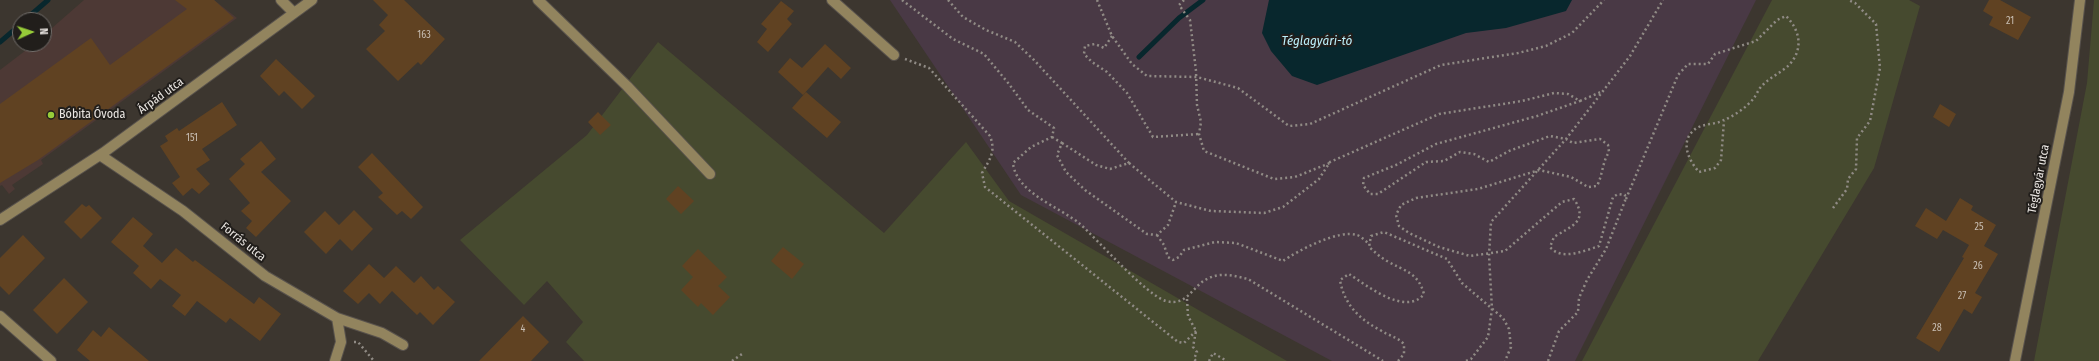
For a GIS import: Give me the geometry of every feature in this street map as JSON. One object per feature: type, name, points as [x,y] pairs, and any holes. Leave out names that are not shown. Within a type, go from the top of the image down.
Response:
[{"type":"street","points":[[281,0],[294,13]]},
{"type":"street","name":"Árpád utca","points":[[0,220],[100,155],[312,0]]},
{"type":"street","points":[[538,0],[627,86],[710,174]]},
{"type":"street","points":[[832,0],[894,55]]},
{"type":"street","name":"Téglagyár utca","points":[[2015,361],[2069,92],[2080,0]]},
{"type":"street","name":"Forrás utca","points":[[100,155],[183,211],[265,276],[337,318],[382,333],[403,344]]},
{"type":"street","points":[[0,316],[51,361]]},
{"type":"street","points":[[335,361],[341,342],[337,318]]},
{"type":"path","points":[[902,0],[953,39],[984,54],[1028,110],[1054,128],[1052,137],[1032,148],[1013,163],[1014,171],[1021,184],[1079,224],[1152,292],[1165,301],[1178,302],[1187,299],[1208,278],[1227,274],[1248,279],[1383,361]]},
{"type":"path","points":[[948,0],[963,17],[986,30],[1015,42],[1128,163],[1176,202],[1211,211],[1264,213],[1283,207],[1319,179],[1330,162]]},
{"type":"path","points":[[1097,0],[1112,36],[1132,64],[1147,76],[1197,77],[1238,88],[1289,126],[1310,124],[1441,65],[1518,53],[1546,46],[1572,33],[1604,0]]},
{"type":"path","points":[[1184,0],[1180,5],[1190,20],[1197,77],[1197,105],[1201,122],[1198,134],[1204,150],[1274,179],[1295,177],[1439,114],[1522,101],[1554,93],[1568,94],[1580,101]]},
{"type":"path","points":[[1466,361],[1471,359],[1488,337],[1492,309],[1489,255],[1491,222],[1509,200],[1539,170],[1566,139],[1630,56],[1663,0]]},
{"type":"path","points":[[1833,208],[1847,189],[1848,178],[1856,169],[1857,138],[1870,121],[1880,68],[1876,24],[1855,3],[1848,0]]},
{"type":"path","points":[[1548,361],[1559,331],[1578,312],[1580,298],[1587,280],[1606,248],[1678,75],[1688,64],[1708,64],[1715,54],[1756,42],[1777,20],[1786,16],[1795,25],[1800,44],[1796,54],[1790,64],[1761,87],[1754,99],[1724,121],[1699,126],[1690,134],[1686,148],[1691,163],[1699,172],[1714,168],[1721,160],[1724,121]]},
{"type":"path","points":[[1112,36],[1104,48],[1095,44],[1085,46],[1084,54],[1092,62],[1107,72],[1127,93],[1153,137],[1198,134]]},
{"type":"path","points":[[894,55],[929,68],[990,136],[994,147],[990,160],[982,173],[985,187],[1178,342],[1184,343],[1196,331]]},
{"type":"path","points":[[1603,91],[1580,101],[1537,116],[1436,144],[1396,165],[1364,178],[1363,185],[1370,194],[1378,194],[1426,162],[1444,161],[1460,152],[1474,154],[1489,162],[1509,151],[1550,136],[1566,139],[1573,143],[1600,139],[1608,145],[1609,152],[1603,162],[1601,178],[1597,186],[1588,187],[1571,178],[1539,170],[1478,189],[1416,198],[1401,205],[1396,216],[1399,226],[1409,233],[1440,247],[1470,256],[1489,255],[1505,251],[1562,202],[1574,199],[1580,207],[1580,217],[1576,223],[1554,237],[1550,247],[1555,253],[1561,255],[1584,251],[1599,246],[1613,197],[1618,194],[1625,194],[1625,201]]},
{"type":"path","points":[[1052,137],[1096,165],[1110,169],[1128,163]]},
{"type":"path","points":[[1062,143],[1057,155],[1066,172],[1085,190],[1148,234],[1157,235],[1168,225],[1176,202]]},
{"type":"path","points":[[1398,361],[1404,354],[1404,344],[1397,336],[1381,331],[1365,321],[1350,307],[1342,293],[1340,280],[1349,274],[1380,294],[1399,301],[1414,302],[1424,294],[1421,285],[1410,272],[1386,261],[1369,248],[1371,236],[1384,232],[1447,259],[1462,283],[1503,318],[1509,329],[1510,347],[1505,361]]},
{"type":"path","points":[[1157,235],[1164,245],[1168,257],[1173,260],[1179,258],[1184,250],[1215,242],[1236,243],[1283,261],[1297,251],[1344,235],[1357,235],[1370,244]]},
{"type":"path","points":[[1187,299],[1188,316],[1196,331],[1193,347],[1197,352],[1194,359],[1196,361]]},
{"type":"path","points":[[358,342],[374,361]]},
{"type":"path","points":[[1209,361],[1213,352],[1227,361]]},
{"type":"path","points":[[732,361],[742,354]]},
{"type":"shaded area","name":"Bóbita Óvoda","points":[[84,0],[214,0],[237,18],[41,160],[43,164],[12,185],[15,189],[9,194],[2,185],[0,186],[0,70],[24,52],[52,52],[52,28]]},
{"type":"shaded area","points":[[890,0],[1756,0],[1575,361],[1332,361],[1021,195]]},
{"type":"green space","points":[[1772,0],[1909,0],[1920,6],[1874,168],[1758,361],[1582,361]]},
{"type":"green space","points":[[2094,0],[2099,0],[2099,361],[2034,361],[2087,83]]},
{"type":"green space","points":[[658,42],[884,233],[966,142],[1009,201],[1287,361],[584,361],[566,342],[583,322],[547,281],[524,305],[460,240],[587,135]]},
{"type":"water","name":"Téglagyári-tó","points":[[1269,0],[1572,0],[1566,11],[1506,28],[1466,33],[1317,85],[1292,76],[1271,51],[1262,33]]},
{"type":"building","name":"Bóbita Óvoda","points":[[175,0],[214,0],[234,18],[38,160],[0,183],[0,104],[91,38],[110,65],[187,9]]},
{"type":"building","points":[[373,0],[404,0],[445,39],[421,65],[418,62],[398,81],[366,49],[385,31],[379,25],[388,15]]},
{"type":"building","points":[[1989,0],[2000,0],[2031,17],[2018,40],[1989,25],[1993,17],[1983,11]]},
{"type":"building","points":[[781,1],[794,11],[787,19],[792,24],[768,52],[757,42],[767,29],[761,24]]},
{"type":"building","points":[[825,44],[851,68],[841,79],[828,67],[803,95],[778,72],[790,58],[802,68]]},
{"type":"building","points":[[276,59],[315,96],[302,109],[284,91],[279,96],[260,76]]},
{"type":"building","points":[[806,92],[841,122],[827,138],[792,108]]},
{"type":"building","points":[[222,102],[237,125],[202,149],[210,160],[196,169],[210,184],[199,194],[192,188],[183,196],[172,183],[180,177],[160,146],[168,141],[165,136],[177,128],[179,131]]},
{"type":"building","points":[[1940,104],[1956,114],[1949,127],[1933,117]]},
{"type":"building","points":[[598,112],[611,125],[600,135],[588,122]]},
{"type":"building","points":[[261,141],[276,159],[261,172],[291,201],[256,237],[246,228],[252,221],[241,211],[250,203],[229,179],[245,164],[240,159]]},
{"type":"building","points":[[372,153],[423,207],[411,219],[402,211],[397,215],[378,197],[383,193],[358,167]]},
{"type":"building","points":[[678,186],[694,201],[681,214],[666,199]]},
{"type":"building","points":[[1960,198],[1973,206],[1971,210],[1996,225],[1984,246],[1998,254],[1975,293],[1982,297],[1972,314],[1964,309],[1939,352],[1916,338],[1964,258],[1962,257],[1969,245],[1943,230],[1937,239],[1915,226],[1926,208],[1946,221]]},
{"type":"building","points":[[82,204],[86,207],[89,205],[102,218],[81,239],[64,222]]},
{"type":"building","points":[[354,210],[373,229],[352,251],[340,239],[326,254],[304,232],[325,211],[339,225]]},
{"type":"building","points":[[133,217],[153,234],[143,246],[162,263],[176,248],[193,262],[195,260],[254,304],[259,297],[281,314],[260,341],[230,318],[226,323],[197,301],[185,316],[172,306],[181,295],[160,279],[151,289],[133,273],[139,266],[111,242]]},
{"type":"building","points":[[23,235],[45,258],[9,295],[0,286],[0,258]]},
{"type":"building","points":[[783,247],[804,264],[792,279],[771,261]]},
{"type":"building","points":[[698,249],[727,277],[718,286],[730,297],[713,315],[701,303],[698,307],[681,290],[693,277],[682,266]]},
{"type":"building","points":[[369,264],[384,278],[396,266],[414,283],[421,276],[434,290],[438,286],[455,302],[433,325],[420,312],[417,315],[392,291],[380,304],[369,293],[358,304],[343,291]]},
{"type":"building","points":[[64,278],[88,302],[57,334],[33,310]]},
{"type":"building","points":[[523,316],[549,342],[531,361],[479,361]]},
{"type":"building","points":[[109,327],[149,361],[90,361],[77,350],[93,330],[101,337]]},
{"type":"waterway","points":[[34,12],[48,0]]},
{"type":"waterway","points":[[1139,57],[1179,18],[1203,0]]},
{"type":"waterway","points":[[0,42],[12,32]]},
{"type":"place","name":"Bóbita Óvoda","points":[[51,115]]}]
